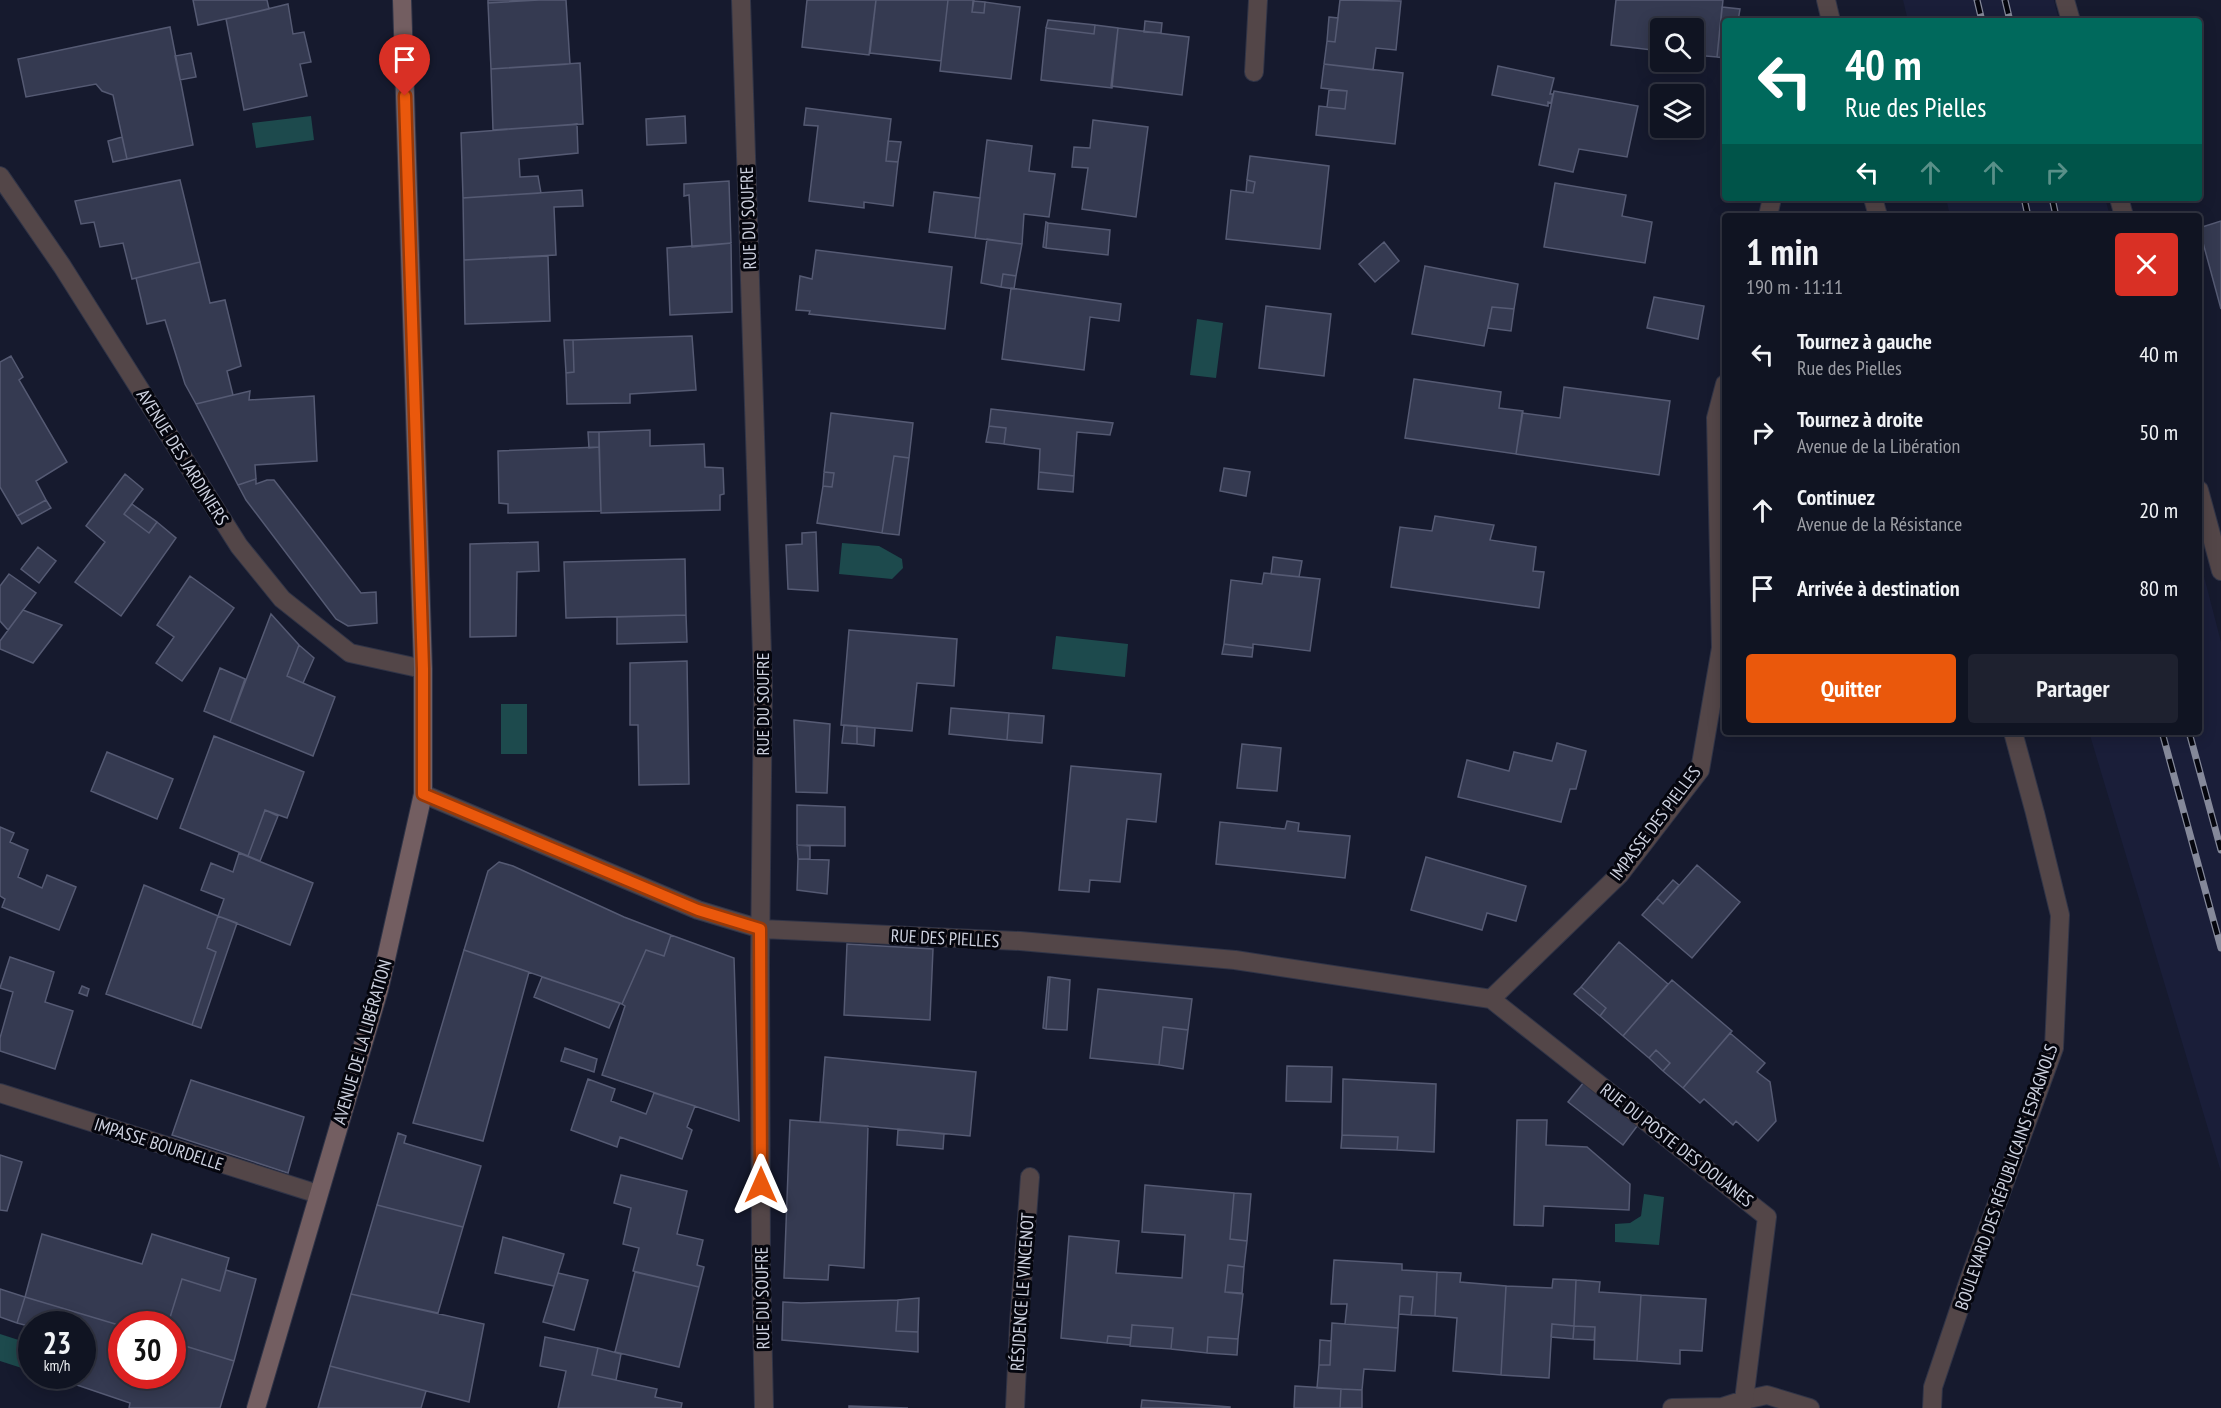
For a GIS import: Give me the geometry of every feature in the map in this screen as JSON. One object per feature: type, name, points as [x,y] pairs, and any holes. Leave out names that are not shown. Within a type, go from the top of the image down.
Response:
[{"type":"main road","name":"AVENUE DE LA LIBÉRATION","points":[[256,1408],[379,990],[423,794],[423,669],[402,0]]},
{"type":"street","name":"RUE DU SOUFRE","points":[[741,0],[763,686],[760,929],[761,1271],[764,1408]]},
{"type":"street","points":[[1254,72],[1258,0]]},
{"type":"street","points":[[1826,0],[1830,18]]},
{"type":"street","points":[[2065,0],[2070,18]]},
{"type":"street","name":"AVENUE DES JARDINIERS","points":[[0,176],[62,266],[239,546],[282,599],[350,653],[423,669]]},
{"type":"street","name":"IMPASSE DES PIELLES","points":[[1491,999],[1620,874],[1700,770],[1720,648],[1716,418],[1722,395]]},
{"type":"street","points":[[2202,501],[2221,571]]},
{"type":"street","name":"BOULEVARD DES RÉPUBLICAINS ESPAGNOLS","points":[[1932,1408],[1933,1387],[1970,1277],[2054,1048],[2060,915],[2014,735]]},
{"type":"street","name":"RUE DES PIELLES","points":[[423,794],[698,910],[760,929],[1020,941],[1235,960],[1491,999]]},
{"type":"street","name":"RUE DU POSTE DES DOUANES","points":[[1491,999],[1767,1217],[1742,1404]]},
{"type":"street","name":"IMPASSE BOURDELLE","points":[[0,1093],[318,1194]]},
{"type":"street","name":"RÉSIDENCE LE VINCENOT","points":[[1015,1408],[1018,1323],[1030,1176]]},
{"type":"street","points":[[1672,1408],[1722,1407],[1742,1404],[1767,1395],[1810,1408]]},
{"type":"shaded area","points":[[1903,0],[2054,0],[2058,18],[1907,18]]},
{"type":"shaded area","points":[[311,116],[314,140],[256,148],[252,123]]},
{"type":"shaded area","points":[[1947,201],[2106,201],[2109,213],[1949,213]]},
{"type":"shaded area","points":[[1197,319],[1223,323],[1216,378],[1190,375]]},
{"type":"shaded area","points":[[842,543],[879,546],[902,559],[903,568],[892,579],[839,574]]},
{"type":"shaded area","points":[[2202,569],[2221,642],[2221,1172],[2090,735],[2202,735]]},
{"type":"shaded area","points":[[1056,636],[1128,644],[1125,677],[1052,669]]},
{"type":"shaded area","points":[[501,704],[527,704],[527,754],[501,754]]},
{"type":"shaded area","points":[[1644,1194],[1664,1197],[1659,1245],[1615,1242],[1615,1224],[1630,1223],[1641,1216]]},
{"type":"shaded area","points":[[0,1334],[18,1340],[18,1367],[0,1361]]},
{"type":"building","points":[[193,0],[267,0],[269,9],[198,25]]},
{"type":"building","points":[[488,0],[539,0],[488,3]]},
{"type":"building","points":[[566,0],[570,64],[491,69],[488,3]]},
{"type":"building","points":[[807,0],[876,0],[869,55],[802,47]]},
{"type":"building","points":[[876,0],[948,0],[941,61],[870,53]]},
{"type":"building","points":[[948,0],[974,0],[972,12],[984,13],[985,2],[1020,7],[1011,79],[940,71]]},
{"type":"building","points":[[1340,0],[1401,1],[1396,50],[1376,48],[1373,70],[1324,64],[1327,41],[1335,42]]},
{"type":"building","points":[[1616,0],[1723,0],[1717,57],[1704,56],[1704,18],[1650,18],[1650,50],[1611,45]]},
{"type":"building","points":[[973,1],[985,2],[984,13],[972,12]]},
{"type":"building","points":[[288,4],[293,34],[304,32],[311,62],[300,64],[307,96],[244,110],[226,19]]},
{"type":"building","points":[[1722,7],[1740,9],[1738,18],[1722,18],[1722,58],[1717,57]]},
{"type":"building","points":[[1329,17],[1338,18],[1335,42],[1327,41]]},
{"type":"building","points":[[1048,20],[1095,25],[1094,34],[1046,28]]},
{"type":"building","points":[[1145,21],[1162,23],[1161,33],[1144,32]]},
{"type":"building","points":[[1095,25],[1118,28],[1112,88],[1041,80],[1046,28],[1094,34]]},
{"type":"building","points":[[170,27],[193,145],[127,159],[113,95],[102,91],[96,84],[26,97],[18,59]]},
{"type":"building","points":[[1118,28],[1189,37],[1182,95],[1111,86]]},
{"type":"building","points":[[191,53],[196,77],[180,80],[175,56]]},
{"type":"building","points":[[580,63],[583,124],[493,130],[491,69]]},
{"type":"building","points":[[1324,64],[1403,73],[1395,144],[1316,135],[1319,106],[1345,109],[1347,91],[1321,88]]},
{"type":"building","points":[[1498,66],[1554,78],[1550,94],[1553,94],[1551,103],[1548,102],[1548,106],[1492,95]]},
{"type":"building","points":[[1329,90],[1347,91],[1345,109],[1327,107]]},
{"type":"building","points":[[1554,91],[1638,106],[1627,157],[1579,149],[1573,172],[1539,165]]},
{"type":"building","points":[[806,108],[891,119],[886,161],[898,162],[893,206],[864,202],[864,208],[809,201],[818,126],[804,125]]},
{"type":"building","points":[[685,116],[686,143],[647,145],[646,119]]},
{"type":"building","points":[[1093,120],[1148,127],[1136,217],[1082,209],[1088,168],[1072,167],[1074,147],[1090,148]]},
{"type":"building","points":[[577,124],[578,153],[519,159],[520,177],[538,176],[541,193],[463,198],[461,133]]},
{"type":"building","points":[[122,137],[127,159],[113,162],[108,141]]},
{"type":"building","points":[[987,140],[1032,146],[1029,171],[1055,174],[1049,217],[1024,214],[1022,244],[975,238]]},
{"type":"building","points":[[888,141],[901,142],[898,162],[886,161]]},
{"type":"building","points":[[1250,156],[1329,166],[1320,249],[1226,239],[1231,190],[1253,193],[1255,182],[1247,180]]},
{"type":"building","points":[[180,180],[200,262],[132,279],[123,243],[100,247],[94,222],[81,224],[75,201]]},
{"type":"building","points":[[1247,180],[1255,182],[1253,193],[1246,192]]},
{"type":"building","points":[[729,181],[731,243],[692,247],[689,195],[684,196],[684,184]]},
{"type":"building","points":[[1555,183],[1626,195],[1622,216],[1652,222],[1645,263],[1544,247]]},
{"type":"building","points":[[582,190],[583,206],[554,207],[556,255],[464,260],[463,198]]},
{"type":"building","points":[[934,192],[980,198],[975,238],[929,232]]},
{"type":"building","points":[[2221,221],[2221,309],[2202,239],[2202,227]]},
{"type":"building","points":[[1046,222],[1048,223],[1046,248],[1043,247]]},
{"type":"building","points":[[1048,223],[1110,230],[1108,255],[1046,248]]},
{"type":"building","points":[[987,239],[1022,244],[1016,276],[1003,274],[1001,287],[981,283]]},
{"type":"building","points":[[1384,242],[1399,261],[1375,282],[1359,264]]},
{"type":"building","points":[[731,243],[732,312],[670,315],[667,248]]},
{"type":"building","points":[[816,250],[952,267],[945,329],[809,314],[810,311],[796,310],[800,276],[812,279]]},
{"type":"building","points":[[548,256],[550,321],[465,324],[464,260]]},
{"type":"building","points":[[200,262],[210,303],[225,300],[241,366],[227,371],[233,395],[196,404],[185,384],[165,320],[147,324],[136,278]]},
{"type":"building","points":[[1425,266],[1518,284],[1514,309],[1492,307],[1484,346],[1412,334]]},
{"type":"building","points":[[1003,274],[1016,276],[1014,289],[1001,287]]},
{"type":"building","points":[[1011,288],[1121,304],[1119,321],[1090,317],[1084,370],[1002,359]]},
{"type":"building","points":[[1654,297],[1704,306],[1698,339],[1647,328]]},
{"type":"building","points":[[1266,306],[1331,314],[1324,376],[1259,368]]},
{"type":"building","points":[[1492,307],[1514,309],[1511,331],[1488,328]]},
{"type":"building","points":[[692,336],[696,390],[630,394],[630,403],[567,404],[566,373],[574,372],[573,340]]},
{"type":"building","points":[[564,340],[573,340],[574,372],[566,373]]},
{"type":"building","points":[[11,356],[23,377],[19,380],[67,462],[36,481],[46,500],[17,516],[0,487],[0,362]]},
{"type":"building","points":[[1414,379],[1501,392],[1499,408],[1523,411],[1516,454],[1405,438]]},
{"type":"building","points":[[1564,387],[1670,401],[1659,475],[1516,454],[1522,413],[1560,418]]},
{"type":"building","points":[[250,391],[249,400],[314,396],[317,461],[255,465],[256,479],[238,485],[196,404]]},
{"type":"building","points":[[991,409],[1113,423],[1110,435],[1077,432],[1074,476],[1039,472],[1040,449],[1004,444],[1006,428],[989,426]]},
{"type":"building","points":[[831,413],[913,423],[909,458],[894,456],[882,533],[817,523],[823,486],[832,487],[834,473],[824,472]]},
{"type":"building","points":[[989,426],[1006,428],[1004,444],[986,442]]},
{"type":"building","points":[[650,430],[650,446],[704,444],[705,467],[723,468],[724,494],[720,495],[720,510],[601,513],[599,432]]},
{"type":"building","points":[[588,432],[599,432],[599,447],[589,448]]},
{"type":"building","points":[[599,447],[601,511],[508,513],[508,504],[499,503],[498,451]]},
{"type":"building","points":[[894,456],[909,458],[899,535],[882,533]]},
{"type":"building","points":[[1224,468],[1250,472],[1246,496],[1220,491]]},
{"type":"building","points":[[824,472],[834,473],[832,487],[823,486]]},
{"type":"building","points":[[1039,472],[1074,476],[1073,492],[1038,489]]},
{"type":"building","points":[[125,474],[143,489],[124,514],[149,533],[157,522],[176,538],[121,616],[75,582],[105,542],[86,526]]},
{"type":"building","points":[[256,479],[256,484],[274,480],[361,593],[376,592],[377,623],[348,626],[336,619],[246,500],[238,485]]},
{"type":"building","points":[[46,500],[51,508],[22,524],[17,516]]},
{"type":"building","points":[[132,504],[157,522],[149,533],[124,514]]},
{"type":"building","points":[[1435,516],[1494,525],[1490,540],[1536,547],[1533,571],[1544,572],[1539,608],[1391,587],[1400,527],[1432,531]]},
{"type":"building","points":[[816,532],[818,591],[788,589],[786,545],[802,544],[802,533]]},
{"type":"building","points":[[538,542],[539,571],[517,572],[516,636],[470,637],[470,544]]},
{"type":"building","points":[[38,547],[56,561],[39,583],[21,569]]},
{"type":"building","points":[[1273,557],[1302,561],[1299,577],[1271,574]]},
{"type":"building","points":[[685,559],[686,615],[566,618],[564,562]]},
{"type":"building","points":[[1264,573],[1320,579],[1310,651],[1253,644],[1253,648],[1224,644],[1231,580],[1262,584]]},
{"type":"building","points":[[9,574],[36,593],[8,630],[0,621],[0,586]]},
{"type":"building","points":[[190,576],[234,608],[182,681],[156,663],[174,637],[157,625]]},
{"type":"building","points":[[23,610],[62,625],[33,663],[0,649],[0,641]]},
{"type":"building","points":[[271,614],[299,645],[287,676],[335,697],[313,756],[230,722]]},
{"type":"building","points":[[686,615],[687,642],[617,644],[617,617]]},
{"type":"building","points":[[849,630],[957,639],[954,686],[917,683],[912,731],[841,725]]},
{"type":"building","points":[[1224,644],[1253,648],[1252,657],[1222,654]]},
{"type":"building","points":[[299,645],[314,658],[303,683],[287,676]]},
{"type":"building","points":[[687,661],[689,784],[639,785],[638,725],[630,725],[630,663]]},
{"type":"building","points":[[220,668],[245,679],[230,722],[204,711]]},
{"type":"building","points":[[951,708],[1009,713],[1007,740],[949,734]]},
{"type":"building","points":[[1009,713],[1044,716],[1042,743],[1007,740]]},
{"type":"building","points":[[794,720],[830,724],[827,793],[796,792]]},
{"type":"building","points":[[844,725],[857,726],[857,744],[842,743]]},
{"type":"building","points":[[857,726],[875,728],[874,746],[857,744]]},
{"type":"building","points":[[214,736],[304,772],[287,818],[265,810],[248,856],[180,828]]},
{"type":"building","points":[[1557,743],[1586,751],[1576,789],[1570,789],[1561,822],[1458,797],[1467,760],[1509,771],[1514,752],[1552,761]]},
{"type":"building","points":[[1242,744],[1281,748],[1277,791],[1237,788]]},
{"type":"building","points":[[107,752],[173,779],[157,819],[91,791]]},
{"type":"building","points":[[1071,766],[1161,774],[1156,822],[1127,819],[1120,882],[1090,880],[1089,892],[1059,890]]},
{"type":"building","points":[[797,805],[845,807],[845,846],[797,845]]},
{"type":"building","points":[[265,810],[278,816],[260,861],[248,856]]},
{"type":"building","points":[[1287,821],[1299,823],[1298,831],[1350,836],[1345,878],[1216,864],[1220,822],[1285,829]]},
{"type":"building","points":[[0,827],[14,833],[10,842],[28,850],[18,877],[42,888],[47,875],[76,887],[59,930],[2,907],[5,899],[0,896]]},
{"type":"building","points":[[797,845],[810,846],[810,859],[798,859]]},
{"type":"building","points":[[239,853],[313,883],[290,945],[218,916],[224,899],[201,890],[211,863],[233,872]]},
{"type":"building","points":[[1426,857],[1526,886],[1516,921],[1487,913],[1482,930],[1411,910]]},
{"type":"building","points":[[798,859],[829,860],[827,894],[797,890]]},
{"type":"building","points":[[499,862],[671,935],[664,956],[646,950],[622,1004],[464,950],[488,871]]},
{"type":"building","points":[[1697,865],[1740,902],[1692,958],[1642,915],[1657,898],[1663,904]]},
{"type":"building","points":[[1673,880],[1679,885],[1663,904],[1657,898]]},
{"type":"building","points":[[144,885],[218,916],[207,948],[216,952],[192,1025],[106,994]]},
{"type":"building","points":[[218,916],[237,923],[201,1028],[192,1025],[216,952],[207,948]]},
{"type":"building","points":[[671,935],[734,958],[739,1121],[602,1075],[625,1006],[622,1004],[646,950],[664,956]]},
{"type":"building","points":[[1619,942],[1668,984],[1623,1036],[1600,1016],[1606,1008],[1581,987]]},
{"type":"building","points":[[847,944],[933,949],[930,1020],[844,1015]]},
{"type":"building","points":[[464,950],[529,972],[483,1141],[413,1123]]},
{"type":"building","points":[[10,957],[54,972],[45,1002],[73,1011],[55,1069],[0,1051],[0,1038],[13,992],[0,988]]},
{"type":"building","points":[[542,977],[620,1003],[609,1028],[534,997]]},
{"type":"building","points":[[1048,977],[1050,977],[1046,1029],[1043,1028]]},
{"type":"building","points":[[1050,977],[1070,980],[1067,1030],[1046,1029]]},
{"type":"building","points":[[1672,980],[1732,1031],[1683,1088],[1663,1071],[1670,1063],[1656,1050],[1649,1058],[1623,1036]]},
{"type":"building","points":[[82,986],[89,989],[87,996],[79,993]]},
{"type":"building","points":[[1581,987],[1606,1008],[1600,1016],[1574,994]]},
{"type":"building","points":[[1098,989],[1192,999],[1188,1030],[1163,1027],[1159,1065],[1090,1058]]},
{"type":"building","points":[[1163,1027],[1188,1030],[1183,1069],[1159,1065]]},
{"type":"building","points":[[1730,1033],[1765,1063],[1757,1072],[1770,1082],[1776,1121],[1758,1141],[1736,1121],[1733,1125],[1704,1099],[1700,1103],[1683,1088]]},
{"type":"building","points":[[565,1048],[597,1059],[594,1072],[561,1061]]},
{"type":"building","points":[[1656,1050],[1670,1063],[1663,1071],[1649,1058]]},
{"type":"building","points":[[825,1057],[976,1072],[970,1136],[820,1122]]},
{"type":"building","points":[[1287,1066],[1332,1067],[1331,1102],[1286,1101]]},
{"type":"building","points":[[588,1079],[615,1089],[611,1101],[646,1114],[654,1093],[695,1106],[687,1127],[692,1130],[682,1159],[620,1137],[617,1147],[571,1130]]},
{"type":"building","points":[[1343,1079],[1436,1084],[1434,1152],[1397,1150],[1398,1137],[1342,1135]]},
{"type":"building","points":[[191,1080],[304,1117],[288,1173],[172,1135]]},
{"type":"building","points":[[1584,1082],[1638,1125],[1623,1145],[1568,1102]]},
{"type":"building","points":[[790,1120],[868,1126],[864,1268],[829,1265],[828,1280],[784,1278]]},
{"type":"building","points":[[1517,1120],[1547,1120],[1546,1145],[1587,1147],[1630,1184],[1629,1210],[1544,1206],[1543,1226],[1514,1225]]},
{"type":"building","points":[[898,1129],[944,1134],[943,1149],[897,1145]]},
{"type":"building","points":[[398,1133],[406,1136],[404,1143],[481,1166],[463,1227],[377,1205]]},
{"type":"building","points":[[1342,1135],[1398,1137],[1397,1150],[1341,1148]]},
{"type":"building","points":[[0,1155],[22,1162],[7,1211],[0,1210]]},
{"type":"building","points":[[621,1175],[687,1191],[677,1234],[703,1240],[697,1265],[704,1267],[699,1287],[633,1271],[639,1248],[623,1244],[631,1208],[614,1203]]},
{"type":"building","points":[[1145,1185],[1234,1193],[1230,1239],[1247,1241],[1244,1267],[1228,1265],[1225,1292],[1243,1294],[1238,1339],[1208,1337],[1207,1353],[1171,1349],[1173,1328],[1132,1325],[1131,1338],[1108,1336],[1107,1343],[1061,1338],[1069,1236],[1119,1241],[1116,1273],[1182,1278],[1185,1235],[1142,1232]]},
{"type":"building","points":[[1234,1193],[1251,1194],[1247,1241],[1230,1239]]},
{"type":"building","points":[[377,1205],[463,1227],[438,1313],[351,1294]]},
{"type":"building","points":[[42,1234],[142,1264],[152,1234],[229,1258],[220,1291],[182,1279],[172,1311],[108,1311],[108,1322],[96,1318],[96,1311],[72,1311],[25,1297]]},
{"type":"building","points":[[503,1237],[564,1254],[554,1286],[495,1273]]},
{"type":"building","points":[[1334,1260],[1402,1264],[1402,1270],[1437,1272],[1435,1316],[1411,1315],[1413,1297],[1400,1296],[1398,1328],[1345,1324],[1347,1304],[1331,1304]]},
{"type":"building","points":[[1228,1265],[1244,1267],[1242,1293],[1225,1292]]},
{"type":"building","points":[[226,1270],[256,1279],[234,1361],[186,1346],[186,1311],[172,1311],[182,1279],[220,1291]]},
{"type":"building","points":[[635,1272],[699,1287],[679,1367],[615,1352]]},
{"type":"building","points":[[1437,1272],[1461,1273],[1460,1282],[1506,1286],[1501,1375],[1453,1371],[1457,1318],[1435,1316]]},
{"type":"building","points":[[558,1273],[588,1280],[574,1330],[543,1322]]},
{"type":"building","points":[[1553,1279],[1576,1280],[1574,1326],[1552,1324],[1549,1378],[1501,1375],[1506,1286],[1552,1288]]},
{"type":"building","points":[[1576,1280],[1600,1282],[1599,1292],[1641,1295],[1637,1361],[1594,1359],[1595,1327],[1574,1326]]},
{"type":"building","points":[[0,1289],[25,1297],[21,1311],[18,1311],[17,1323],[0,1317]]},
{"type":"building","points":[[351,1294],[484,1324],[469,1402],[330,1366]]},
{"type":"building","points":[[1641,1295],[1706,1299],[1702,1351],[1680,1350],[1680,1364],[1637,1361]]},
{"type":"building","points":[[1400,1296],[1413,1297],[1411,1315],[1399,1314]]},
{"type":"building","points":[[25,1297],[72,1311],[21,1311]]},
{"type":"building","points":[[919,1298],[918,1332],[896,1331],[898,1300]]},
{"type":"building","points":[[898,1300],[896,1331],[918,1332],[918,1352],[782,1340],[783,1302]]},
{"type":"building","points":[[96,1318],[108,1322],[108,1389],[186,1389],[186,1346],[234,1361],[220,1408],[129,1408],[130,1403],[89,1389],[96,1389]]},
{"type":"building","points":[[1332,1323],[1398,1328],[1395,1371],[1364,1369],[1362,1390],[1317,1388],[1319,1365],[1330,1365]]},
{"type":"building","points":[[1552,1324],[1574,1326],[1573,1339],[1551,1337]]},
{"type":"building","points":[[1132,1325],[1173,1328],[1171,1349],[1130,1346]]},
{"type":"building","points":[[1574,1326],[1595,1327],[1594,1340],[1573,1339]]},
{"type":"building","points":[[1108,1336],[1131,1338],[1130,1345],[1107,1343]]},
{"type":"building","points":[[545,1337],[598,1348],[592,1375],[657,1389],[655,1397],[682,1403],[681,1408],[558,1408],[566,1371],[540,1366]]},
{"type":"building","points":[[1208,1337],[1238,1339],[1237,1355],[1207,1353]]},
{"type":"building","points":[[1320,1340],[1331,1341],[1330,1365],[1319,1365]]},
{"type":"building","points":[[598,1348],[621,1354],[616,1380],[592,1375]]},
{"type":"building","points":[[330,1366],[426,1391],[421,1408],[318,1408]]},
{"type":"building","points":[[1295,1386],[1341,1389],[1340,1408],[1294,1408]]},
{"type":"building","points":[[1341,1389],[1362,1390],[1362,1408],[1340,1408]]},
{"type":"building","points":[[1142,1400],[1230,1407],[1230,1408],[1141,1408]]},
{"type":"building","points":[[849,1406],[908,1408],[849,1408]]},
{"type":"railway","points":[[1977,0],[1981,18]]},
{"type":"railway","points":[[2005,0],[2009,18]]},
{"type":"railway","points":[[2025,201],[2027,213]]},
{"type":"railway","points":[[2053,201],[2055,213]]},
{"type":"railway","points":[[2163,735],[2221,948]]},
{"type":"railway","points":[[2190,735],[2221,850]]},
{"type":"route","points":[[405,96],[423,669],[423,794],[698,910],[760,929],[761,1185]]}]
